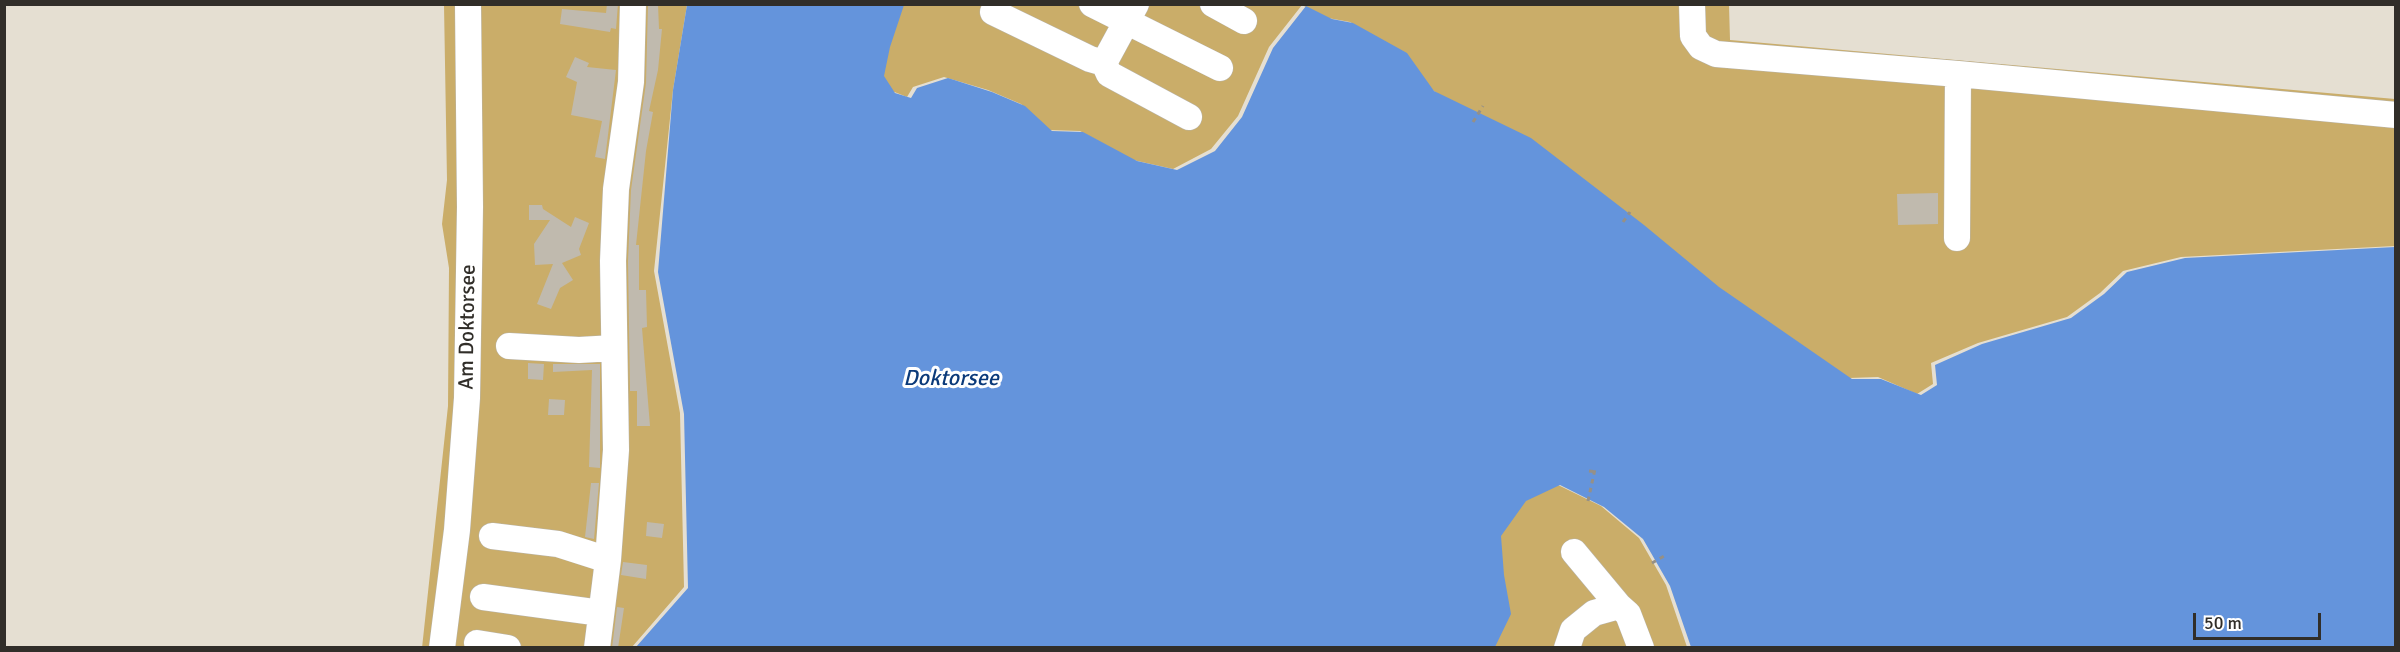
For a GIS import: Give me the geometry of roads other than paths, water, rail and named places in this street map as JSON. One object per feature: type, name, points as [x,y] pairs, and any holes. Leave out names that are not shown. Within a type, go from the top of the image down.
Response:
[{"type":"street","name":"Am Doktorsee","points":[[442,648],[457,530],[467,398],[470,207],[468,4]]},
{"type":"street","points":[[597,648],[608,560],[616,450],[613,261],[616,189],[631,82],[633,4]]},
{"type":"street","points":[[1092,4],[1131,13],[1220,68]]},
{"type":"street","points":[[1213,4],[1244,21]]},
{"type":"street","points":[[1692,4],[1693,36],[1701,47],[1716,54],[2396,115]]},
{"type":"street","points":[[993,12],[1104,63],[1109,74],[1189,117]]},
{"type":"street","points":[[1104,63],[1131,13]]},
{"type":"street","points":[[1957,238],[1958,74]]},
{"type":"street","points":[[509,346],[579,350],[614,348]]},
{"type":"street","points":[[492,536],[558,544],[608,560]]},
{"type":"street","points":[[1574,552],[1628,614],[1641,648]]},
{"type":"street","points":[[483,597],[601,613]]},
{"type":"street","points":[[1567,648],[1573,630],[1580,624],[1594,613],[1619,606]]},
{"type":"street","points":[[477,643],[508,648]]},
{"type":"water","name":"Doktorsee","points":[[687,5],[904,5],[890,47],[884,76],[895,93],[911,98],[917,88],[948,78],[992,92],[1025,106],[1052,131],[1083,132],[1137,161],[1177,170],[1215,151],[1242,117],[1273,48],[1306,6],[1332,19],[1353,23],[1407,53],[1434,91],[1531,138],[1644,225],[1719,287],[1852,379],[1881,379],[1921,395],[1937,385],[1935,365],[1982,344],[2071,318],[2104,294],[2127,272],[2185,258],[2395,247],[2395,647],[1691,647],[1670,586],[1643,539],[1604,507],[1560,485],[1526,501],[1501,536],[1504,575],[1511,614],[1495,647],[636,647],[688,588],[684,414],[658,272],[673,90]]}]
